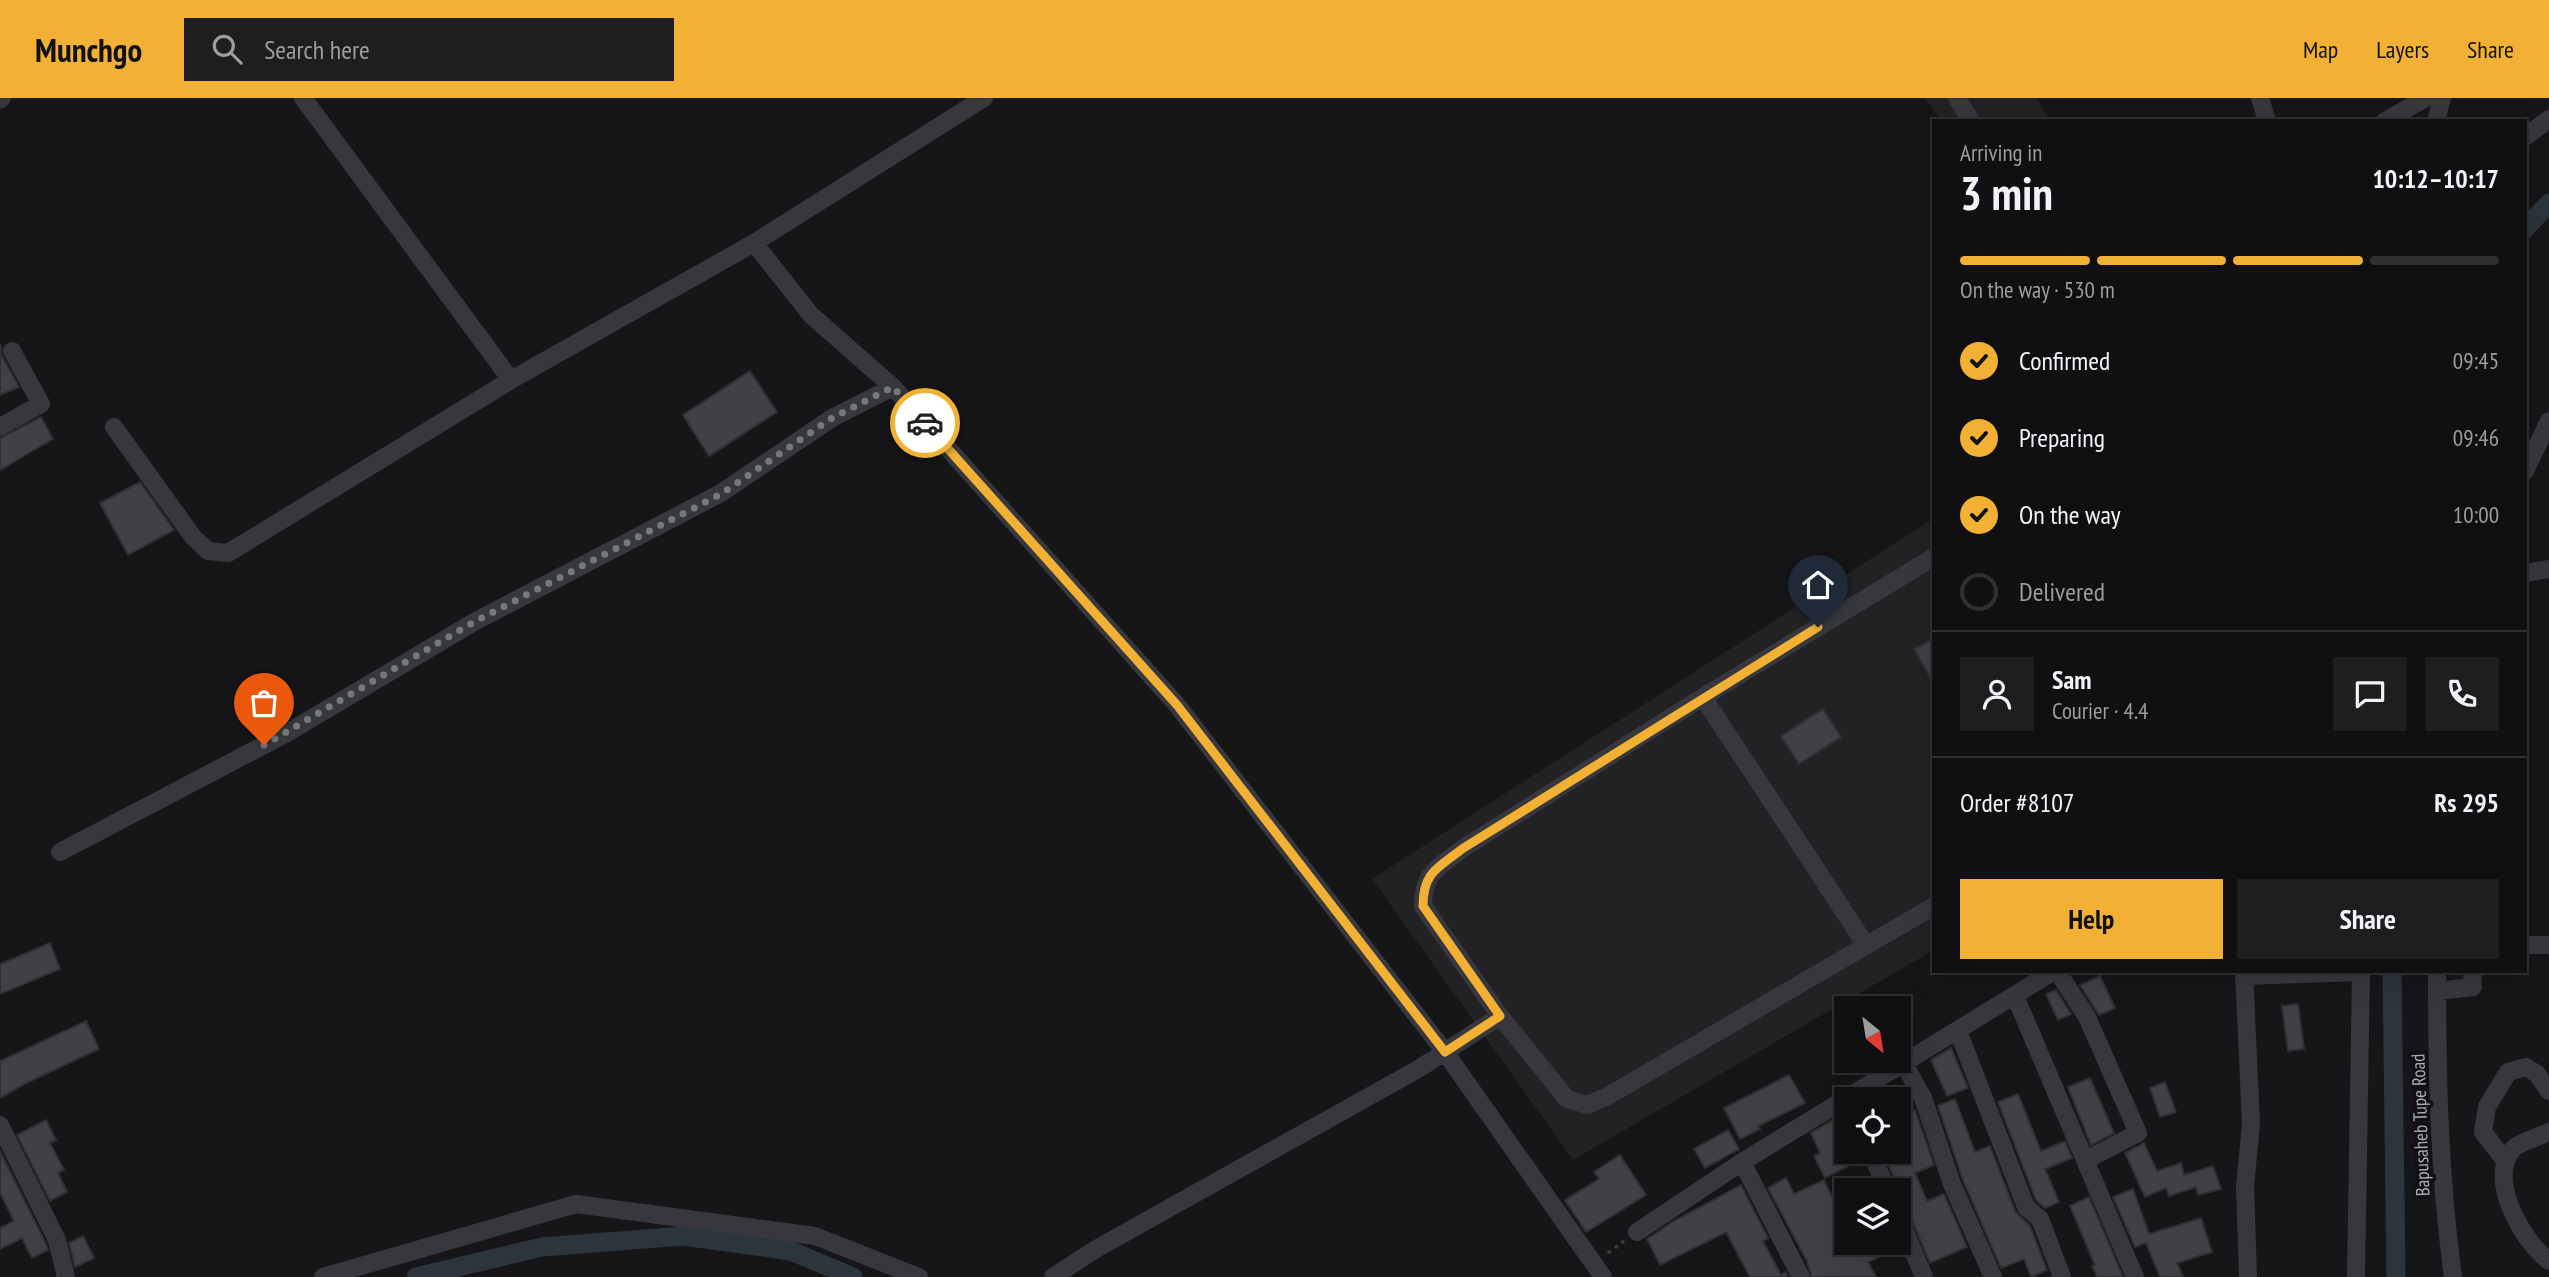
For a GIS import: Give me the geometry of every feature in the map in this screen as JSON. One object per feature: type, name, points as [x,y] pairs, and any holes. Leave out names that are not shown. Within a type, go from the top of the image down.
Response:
[{"type":"street","points":[[303,98],[511,380]]},
{"type":"street","points":[[114,427],[194,537],[208,551],[228,552],[511,380],[754,243],[984,98]]},
{"type":"street","points":[[1957,98],[1971,119]]},
{"type":"street","points":[[2260,98],[2266,119]]},
{"type":"street","points":[[2389,119],[2426,98]]},
{"type":"street","points":[[2437,119],[2442,98]]},
{"type":"street","points":[[2527,135],[2549,118]]},
{"type":"street","points":[[754,243],[811,314],[893,387],[1177,705],[1445,1052],[1599,1270]]},
{"type":"street","points":[[0,427],[41,404],[11,352]]},
{"type":"street","points":[[60,852],[287,733],[474,622],[721,494],[832,418],[893,387]]},
{"type":"street","points":[[2527,467],[2549,421]]},
{"type":"street","points":[[1932,558],[1703,697],[1462,849],[1430,875],[1423,887],[1423,906],[1500,1016],[1567,1099],[1587,1105],[1606,1097],[1932,907]]},
{"type":"street","points":[[2527,573],[2549,569]]},
{"type":"street","points":[[1703,697],[1866,945]]},
{"type":"street","points":[[2527,945],[2549,945]]},
{"type":"street","points":[[1911,1059],[2052,973]]},
{"type":"street","points":[[2056,973],[2087,1017],[2138,1133],[2086,1160]]},
{"type":"street","points":[[2248,1277],[2245,1186],[2251,1124],[2244,974],[2302,973]]},
{"type":"street","points":[[2356,1277],[2361,973]]},
{"type":"street","name":"Bapusaheb Tupe Road","points":[[2437,973],[2438,1119],[2444,1212],[2453,1277]]},
{"type":"street","points":[[2437,991],[2473,987],[2472,973]]},
{"type":"street","points":[[2015,996],[2135,1277]]},
{"type":"street","points":[[1053,1277],[1096,1249],[1420,1068],[1500,1016]]},
{"type":"street","points":[[1958,1031],[2025,1207],[2040,1219],[2062,1277]]},
{"type":"street","points":[[2506,1162],[2483,1132],[2487,1107],[2508,1072],[2526,1067],[2537,1074],[2549,1091]]},
{"type":"street","points":[[1866,1087],[1888,1073]]},
{"type":"street","points":[[1909,1073],[1923,1098],[1952,1184],[1993,1277]]},
{"type":"street","points":[[1637,1232],[1742,1162],[1834,1106]]},
{"type":"street","points":[[0,1125],[57,1240],[66,1277]]},
{"type":"street","points":[[2549,1132],[2515,1147],[2502,1170],[2504,1188],[2520,1226],[2535,1251],[2549,1261]]},
{"type":"street","points":[[1742,1162],[1801,1277]]},
{"type":"street","points":[[323,1277],[576,1204],[815,1236],[919,1277]]},
{"type":"street","points":[[1911,1246],[1924,1277]]},
{"type":"path","points":[[1599,1270],[1637,1232]]},
{"type":"shaded area","points":[[1925,98],[2037,98],[2049,119],[1940,119]]},
{"type":"shaded area","points":[[1932,519],[1932,951],[1855,996],[1834,996],[1834,1008],[1573,1160],[1372,879]]},
{"type":"building","points":[[0,344],[2,356],[19,387],[0,395]]},
{"type":"building","points":[[750,371],[777,412],[709,456],[683,415]]},
{"type":"building","points":[[41,417],[53,439],[0,470],[0,438]]},
{"type":"building","points":[[140,482],[174,530],[128,555],[100,503]]},
{"type":"building","points":[[1932,639],[1932,680],[1914,649]]},
{"type":"building","points":[[1823,709],[1841,737],[1799,764],[1781,736]]},
{"type":"building","points":[[50,943],[60,969],[0,994],[0,964]]},
{"type":"building","points":[[2100,976],[2115,1008],[2099,1015],[2080,985]]},
{"type":"building","points":[[2056,990],[2071,1014],[2058,1020],[2046,994]]},
{"type":"building","points":[[2298,1004],[2304,1049],[2288,1051],[2282,1006]]},
{"type":"building","points":[[86,1021],[99,1049],[0,1098],[0,1061]]},
{"type":"building","points":[[1951,1048],[1968,1088],[1947,1096],[1931,1060]]},
{"type":"building","points":[[1789,1075],[1805,1103],[1758,1126],[1760,1129],[1740,1139],[1724,1108]]},
{"type":"building","points":[[2090,1078],[2114,1133],[2091,1145],[2068,1087]]},
{"type":"building","points":[[2165,1082],[2176,1112],[2160,1117],[2150,1088]]},
{"type":"building","points":[[2018,1094],[2041,1151],[2065,1141],[2072,1158],[2045,1169],[2059,1202],[2045,1208],[2036,1200],[1998,1102]]},
{"type":"building","points":[[1955,1099],[1975,1152],[1990,1146],[2015,1211],[2030,1226],[2047,1270],[2031,1277],[2024,1259],[2001,1268],[1963,1180],[1938,1106]]},
{"type":"building","points":[[1915,1110],[1934,1165],[1915,1173],[1927,1201],[1944,1194],[1967,1247],[1930,1263],[1911,1218],[1911,1178],[1894,1178],[1888,1164],[1911,1164],[1911,1112]]},
{"type":"building","points":[[1834,1119],[1834,1164],[1852,1164],[1825,1178],[1814,1156],[1820,1153],[1811,1133]]},
{"type":"building","points":[[46,1120],[56,1140],[50,1143],[64,1170],[58,1173],[67,1192],[50,1201],[17,1135]]},
{"type":"building","points":[[1728,1130],[1739,1149],[1705,1168],[1694,1149]]},
{"type":"building","points":[[2144,1143],[2157,1171],[2181,1163],[2184,1175],[2213,1166],[2221,1189],[2198,1195],[2196,1187],[2169,1196],[2166,1188],[2145,1197],[2125,1153]]},
{"type":"building","points":[[0,1151],[48,1250],[32,1258],[22,1238],[0,1249],[0,1228],[14,1221],[0,1193]]},
{"type":"building","points":[[1620,1155],[1646,1195],[1586,1232],[1565,1200],[1599,1179],[1594,1172]]},
{"type":"building","points":[[1786,1178],[1794,1194],[1824,1180],[1834,1201],[1834,1255],[1884,1255],[1868,1262],[1876,1277],[1812,1277],[1807,1261],[1768,1188]]},
{"type":"building","points":[[1741,1185],[1768,1238],[1763,1241],[1781,1275],[1786,1272],[1788,1277],[1750,1277],[1726,1232],[1660,1265],[1647,1239],[1674,1221]]},
{"type":"building","points":[[2133,1189],[2149,1234],[2201,1218],[2212,1252],[2177,1263],[2183,1277],[2160,1277],[2146,1243],[2135,1247],[2113,1197]]},
{"type":"building","points":[[2089,1197],[2123,1277],[2097,1277],[2092,1266],[2095,1265],[2070,1206]]},
{"type":"building","points":[[83,1236],[94,1258],[75,1267],[69,1243]]},
{"type":"waterway","points":[[2527,227],[2549,203]]},
{"type":"waterway","points":[[2392,973],[2396,1277]]},
{"type":"waterway","points":[[416,1277],[542,1247],[683,1236],[791,1251],[853,1277]]},
{"type":"way so far","points":[[264,745],[474,622],[721,494],[832,418],[893,387],[925,423]]},
{"type":"route","points":[[925,423],[1177,705],[1445,1052],[1500,1016],[1430,920],[1423,906],[1423,887],[1430,875],[1462,849],[1818,627]]}]
